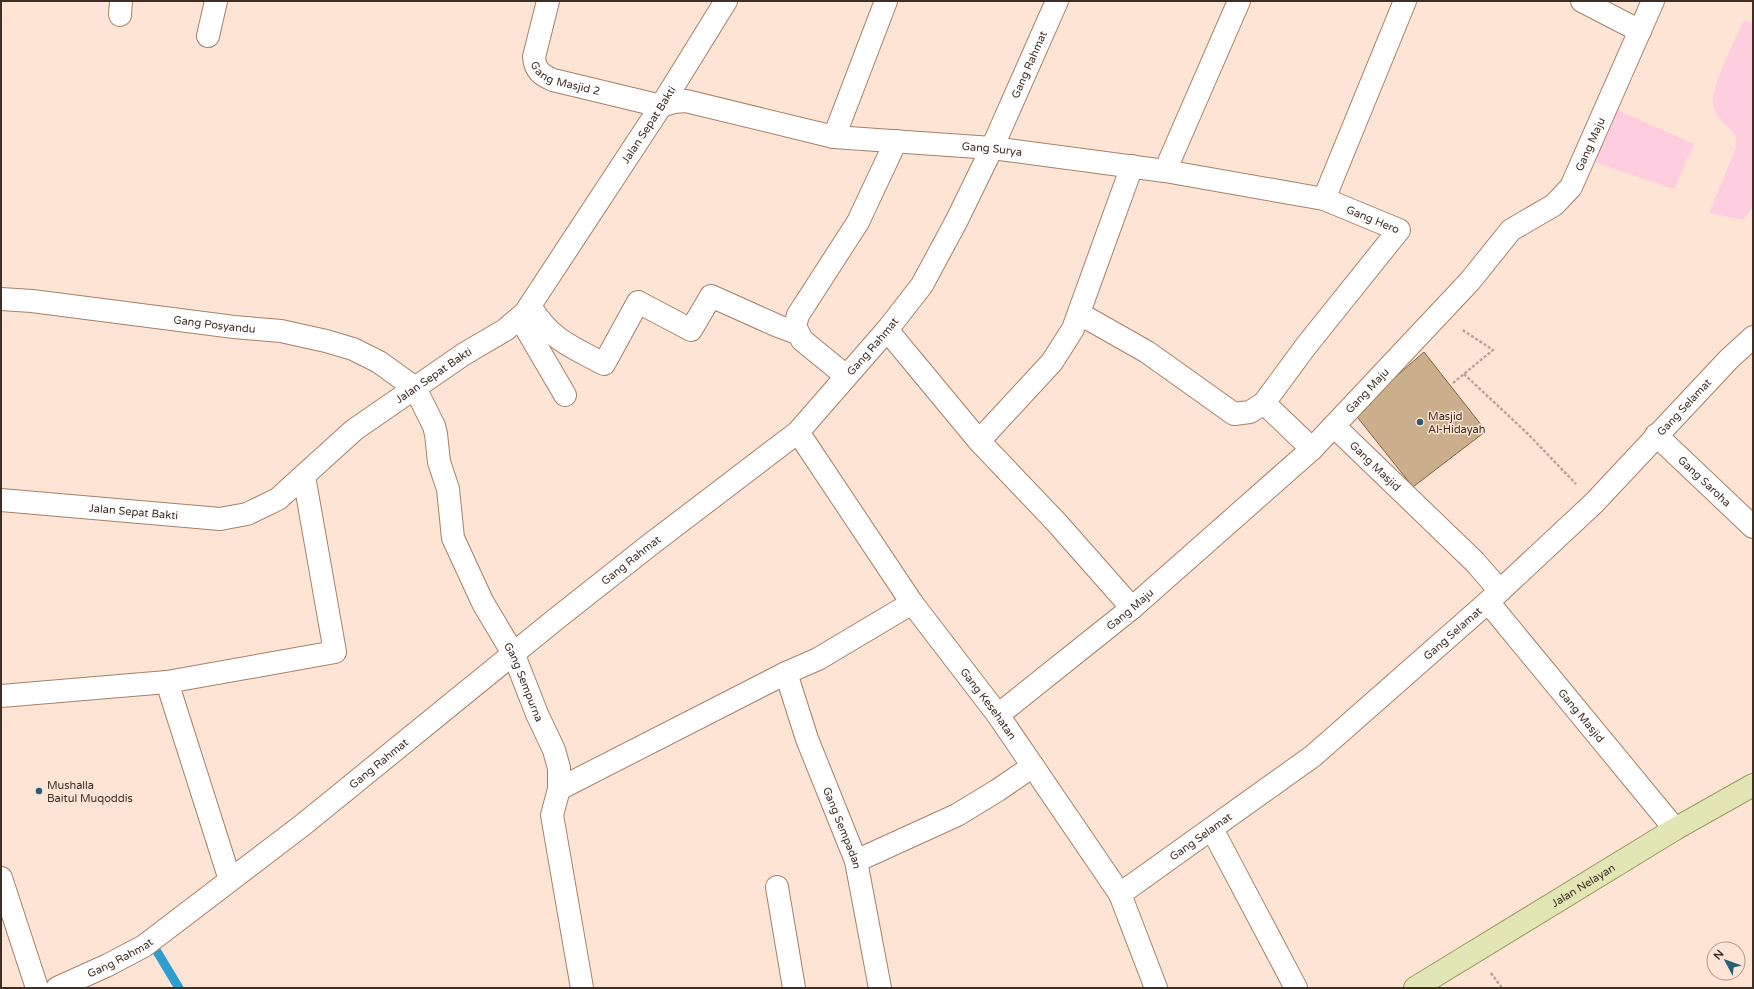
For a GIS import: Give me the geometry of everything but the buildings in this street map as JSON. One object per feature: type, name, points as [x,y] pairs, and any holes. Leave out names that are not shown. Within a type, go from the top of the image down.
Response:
[{"type":"main road","name":"Jalan Nelayan","points":[[1415,988],[1675,829],[1753,785]]},
{"type":"street","points":[[208,36],[216,1]]},
{"type":"street","name":"Gang Masjid 2","points":[[548,1],[534,57],[535,66],[539,72],[553,80],[661,106]]},
{"type":"street","name":"Jalan Sepat Bakti","points":[[1,500],[220,518],[246,514],[278,500],[354,430],[464,354],[505,330],[525,312],[661,106],[726,1]]},
{"type":"street","points":[[834,137],[886,1]]},
{"type":"street","name":"Gang Rahmat","points":[[57,988],[108,965],[144,946],[304,824],[645,548],[798,432],[888,330],[922,285],[957,220],[992,148],[1057,1]]},
{"type":"street","points":[[1164,171],[1239,1]]},
{"type":"street","points":[[1324,199],[1405,1]]},
{"type":"street","points":[[1582,1],[1640,31]]},
{"type":"street","name":"Gang Maju","points":[[998,715],[1132,608],[1312,449],[1470,281],[1511,230],[1554,204],[1571,187],[1652,1]]},
{"type":"street","name":"Gang Surya","points":[[661,106],[674,102],[686,101],[834,137],[992,148],[1132,166],[1324,199]]},
{"type":"street","points":[[846,376],[802,340],[797,333],[795,326],[798,315],[858,222],[896,141]]},
{"type":"street","points":[[979,441],[1052,362],[1073,330],[1132,166]]},
{"type":"street","name":"Gang Hero","points":[[1264,403],[1306,346],[1399,230],[1324,199]]},
{"type":"street","points":[[525,312],[541,324],[559,341],[604,364],[638,302],[691,330],[711,296],[797,333]]},
{"type":"street","name":"Gang Posyandu","points":[[1,299],[32,301],[282,332],[353,349],[379,362],[416,388]]},
{"type":"street","points":[[525,312],[565,395]]},
{"type":"street","points":[[1080,314],[1147,352],[1234,414],[1250,412],[1264,403],[1312,449]]},
{"type":"street","points":[[888,330],[979,441],[1057,522],[1132,608]]},
{"type":"street","name":"Gang Selamat","points":[[1120,894],[1313,756],[1494,597],[1594,503],[1728,359],[1753,337]]},
{"type":"street","name":"Gang Sempurna","points":[[416,388],[436,434],[439,462],[448,489],[453,538],[483,603],[514,655],[537,714],[554,750],[559,768],[559,789],[552,815],[582,988]]},
{"type":"street","name":"Gang Masjid","points":[[1335,426],[1475,562],[1494,597],[1675,829]]},
{"type":"street","name":"Gang Kesehatan","points":[[798,432],[912,603],[998,715],[1120,894],[1156,988]]},
{"type":"street","name":"Gang Saroha","points":[[1656,435],[1753,527]]},
{"type":"street","points":[[1,696],[167,682],[335,652],[304,476]]},
{"type":"street","points":[[559,789],[786,673],[818,659],[912,603]]},
{"type":"street","name":"Gang Sempadan","points":[[786,673],[807,739],[856,862],[880,988]]},
{"type":"street","points":[[167,682],[230,880]]},
{"type":"street","points":[[856,862],[957,815],[998,790],[1033,766]]},
{"type":"street","points":[[1212,829],[1296,988]]},
{"type":"street","points":[[1,878],[37,988]]},
{"type":"street","points":[[777,887],[794,988]]},
{"type":"path","points":[[1438,315],[1493,350],[1453,383]]},
{"type":"path","points":[[1464,374],[1528,434],[1594,503]]},
{"type":"shaded area","points":[[1744,20],[1753,24],[1753,206],[1744,220],[1709,213],[1736,148],[1735,134],[1716,113],[1713,104],[1713,97],[1719,75]]},
{"type":"shaded area","points":[[1613,108],[1694,144],[1674,189],[1591,161]]},
{"type":"waterway","points":[[157,942],[153,945],[179,988]]},
{"type":"place","name":"Masjid Al-Hidayah","points":[[1420,422]]},
{"type":"place","name":"Mushalla Baitul Muqoddis","points":[[39,791]]}]
